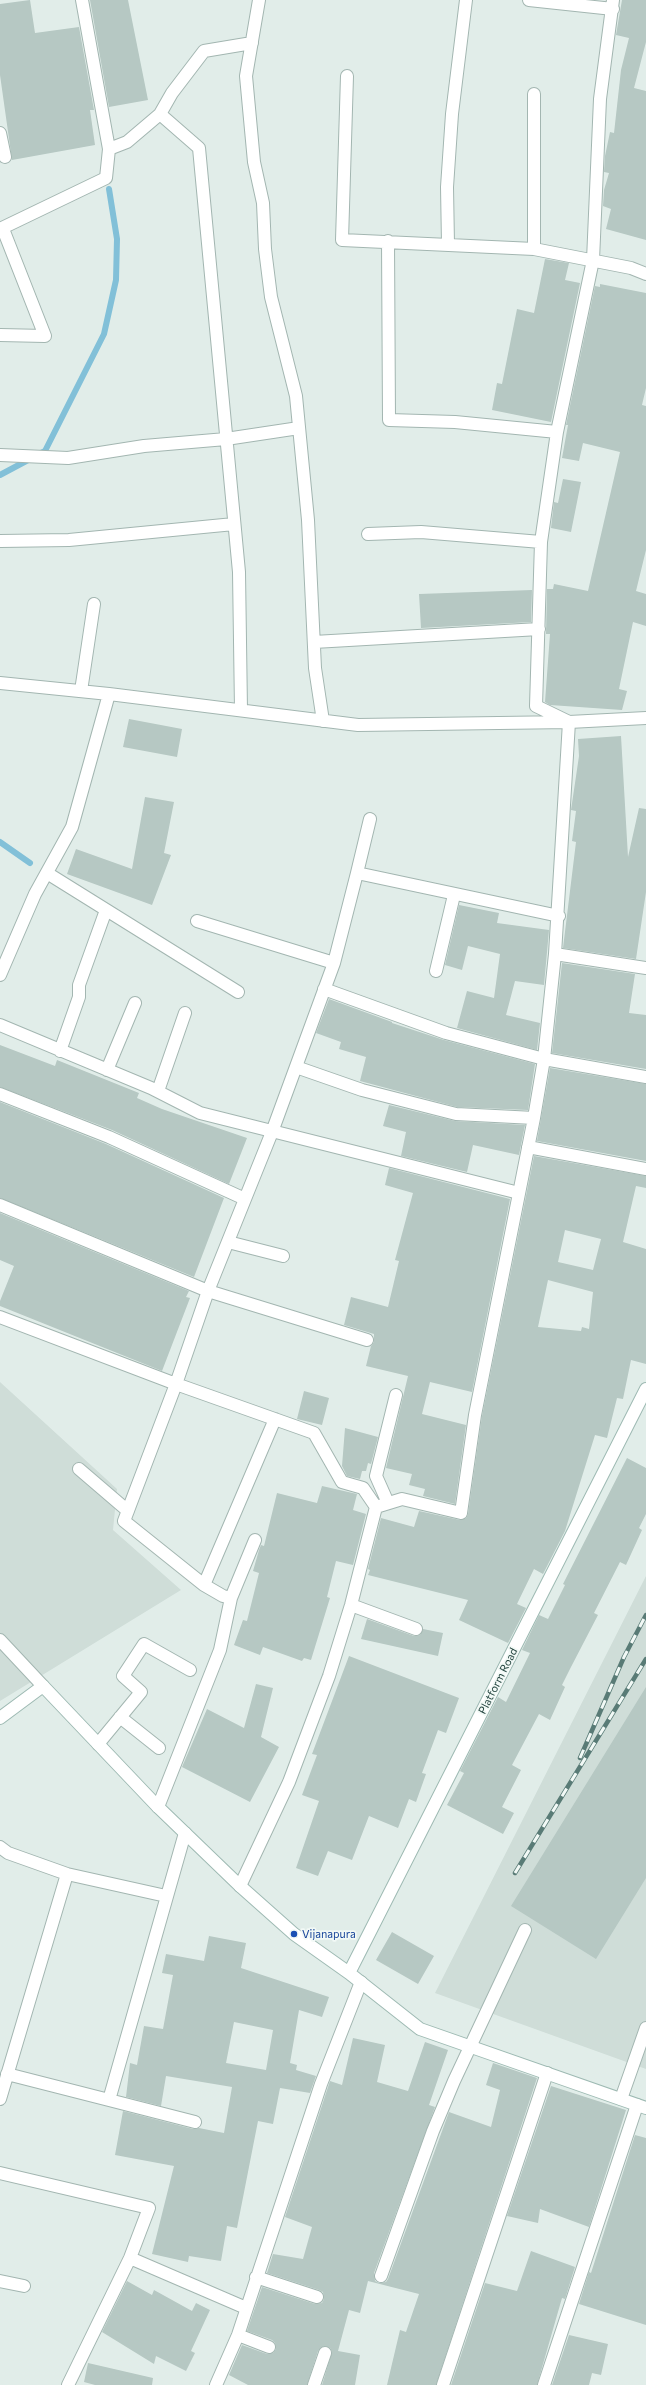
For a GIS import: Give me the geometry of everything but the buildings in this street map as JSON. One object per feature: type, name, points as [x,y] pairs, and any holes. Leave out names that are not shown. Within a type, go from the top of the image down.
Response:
[{"type":"street","points":[[0,335],[45,336],[1,229],[106,178],[110,149],[82,0]]},
{"type":"street","points":[[259,0],[246,76],[254,162],[262,203],[265,249],[271,297],[296,396],[308,520],[315,668],[323,721]]},
{"type":"street","points":[[448,244],[448,187],[452,114],[466,0]]},
{"type":"street","points":[[529,0],[613,4],[600,99],[593,260],[557,432],[541,542],[536,706],[569,722]]},
{"type":"street","points":[[110,149],[127,142],[160,114],[172,93],[204,51],[252,42]]},
{"type":"street","points":[[347,76],[342,240],[534,249],[593,260],[646,274]]},
{"type":"street","points":[[534,94],[534,249]]},
{"type":"street","points":[[160,114],[200,148],[239,572],[241,710]]},
{"type":"street","points":[[0,132],[5,157]]},
{"type":"street","points":[[388,241],[390,420],[455,422],[557,432]]},
{"type":"street","points":[[0,455],[33,458],[68,458],[144,446],[226,440],[299,428]]},
{"type":"street","points":[[0,541],[69,540],[234,524]]},
{"type":"street","points":[[368,534],[421,532],[541,542]]},
{"type":"street","points":[[81,691],[94,604]]},
{"type":"street","points":[[314,642],[539,629]]},
{"type":"street","points":[[0,683],[109,694],[358,725],[569,722],[646,718]]},
{"type":"street","points":[[0,975],[35,894],[72,827],[109,694]]},
{"type":"street","points":[[376,1507],[402,1499],[461,1513],[475,1415],[520,1193],[544,1059],[559,916],[569,722]]},
{"type":"street","points":[[231,1598],[223,1596],[204,1585],[124,1521],[176,1384],[208,1291],[272,1132],[334,963],[370,819]]},
{"type":"street","points":[[47,873],[238,992]]},
{"type":"street","points":[[357,873],[454,895],[559,916]]},
{"type":"street","points":[[436,971],[454,895]]},
{"type":"street","points":[[60,1051],[79,997],[79,985],[106,910]]},
{"type":"street","points":[[197,921],[334,963]]},
{"type":"street","points":[[555,954],[646,967]]},
{"type":"street","points":[[324,989],[446,1033],[544,1059],[646,1077]]},
{"type":"street","points":[[107,1070],[135,1003]]},
{"type":"street","points":[[158,1091],[185,1013]]},
{"type":"street","points":[[0,1025],[158,1091],[200,1113],[520,1193]]},
{"type":"street","points":[[296,1067],[362,1090],[456,1114],[534,1118]]},
{"type":"street","points":[[0,1094],[109,1137],[245,1199]]},
{"type":"street","points":[[528,1147],[646,1169]]},
{"type":"street","points":[[0,1206],[208,1291],[367,1340]]},
{"type":"street","points":[[228,1242],[283,1256]]},
{"type":"street","points":[[0,1317],[176,1384],[314,1433],[342,1482],[363,1488],[376,1507],[352,1605],[329,1676],[289,1782],[240,1886]]},
{"type":"street","name":"Platform Road","points":[[349,1973],[646,1389]]},
{"type":"street","points":[[388,1503],[376,1476],[396,1395]]},
{"type":"street","points":[[204,1585],[274,1419]]},
{"type":"street","points":[[79,1469],[128,1510]]},
{"type":"street","points":[[158,1808],[220,1650],[231,1598],[255,1540]]},
{"type":"street","points":[[352,1605],[416,1629]]},
{"type":"street","points":[[0,1640],[158,1808],[240,1886],[294,1934],[361,1982],[420,2029],[641,2106],[544,2385]]},
{"type":"street","points":[[98,1744],[142,1692],[123,1676],[144,1644],[190,1670]]},
{"type":"street","points":[[0,1718],[43,1686]]},
{"type":"street","points":[[120,1717],[159,1748]]},
{"type":"street","points":[[109,2100],[185,1833]]},
{"type":"street","points":[[0,1847],[8,1853],[67,1874],[166,1896]]},
{"type":"street","points":[[0,2099],[67,1874]]},
{"type":"street","points":[[380,2276],[433,2132],[470,2046],[526,1930]]},
{"type":"street","points":[[216,2385],[238,2335],[321,2084],[361,1982]]},
{"type":"street","points":[[621,2099],[646,2028]]},
{"type":"street","points":[[443,2385],[546,2073]]},
{"type":"street","points":[[7,2074],[196,2122]]},
{"type":"street","points":[[0,2173],[149,2208],[130,2258],[68,2385]]},
{"type":"street","points":[[130,2258],[246,2308]]},
{"type":"street","points":[[256,2277],[317,2297]]},
{"type":"street","points":[[0,2281],[24,2286]]},
{"type":"street","points":[[238,2335],[269,2347]]},
{"type":"street","points":[[314,2385],[325,2353]]},
{"type":"shaded area","points":[[0,1382],[117,1489],[113,1530],[181,1590],[0,1701]]},
{"type":"shaded area","points":[[646,1576],[646,2069],[435,1993]]},
{"type":"waterway","points":[[39,454],[45,451],[104,334],[116,280],[117,239],[109,189]]},
{"type":"waterway","points":[[0,475],[30,459]]},
{"type":"waterway","points":[[0,842],[30,863]]},
{"type":"railway","points":[[580,1758],[624,1657],[646,1615]]},
{"type":"railway","points":[[515,1873],[646,1659]]},
{"type":"place","name":"Vijanapura","points":[[294,1934]]}]
